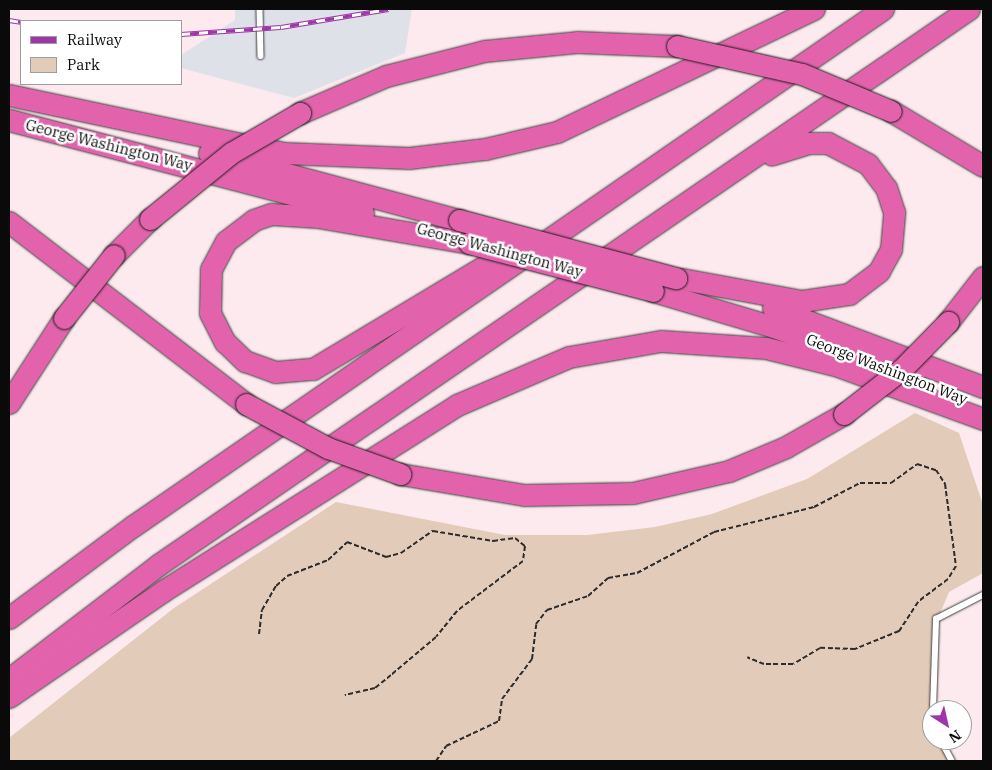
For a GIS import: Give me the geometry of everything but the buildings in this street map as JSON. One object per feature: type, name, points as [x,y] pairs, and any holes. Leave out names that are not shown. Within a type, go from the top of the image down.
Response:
[{"type":"highway","points":[[9,95],[48,106],[284,153],[409,158],[485,149],[557,132],[615,108],[814,9]]},
{"type":"highway","points":[[9,618],[67,572],[883,9]]},
{"type":"highway","points":[[9,679],[151,570],[969,9]]},
{"type":"highway","points":[[9,403],[64,318],[114,254],[150,219],[231,153],[300,113],[386,76],[484,51],[577,42],[677,46],[784,68],[892,110],[983,166]]},
{"type":"highway","name":"George Washington Way","points":[[48,106],[270,171],[679,278],[800,316],[983,387]]},
{"type":"highway","name":"George Washington Way","points":[[9,120],[653,291],[837,347],[983,406]]},
{"type":"highway","points":[[679,278],[802,301],[832,299],[849,294],[879,271],[894,237],[891,199],[878,174],[856,154],[828,144],[791,146],[698,196]]},
{"type":"highway","points":[[469,243],[326,218],[270,214],[254,220],[226,241],[211,269],[210,313],[225,342],[246,361],[275,372],[313,369],[666,158]]},
{"type":"highway","points":[[9,222],[246,404],[328,448],[400,474],[524,495],[633,493],[730,471],[786,447],[844,414],[902,369],[948,322],[983,277]]},
{"type":"highway","points":[[9,697],[163,591],[457,405],[569,357],[661,342],[766,348],[835,365],[983,418]]},
{"type":"lane","points":[[260,9],[261,56]]},
{"type":"lane","points":[[933,700],[936,619],[983,594]]},
{"type":"lane","points":[[946,750],[952,761]]},
{"type":"path","points":[[436,761],[446,746],[498,721],[502,699],[532,659],[536,624],[547,610],[588,596],[608,578],[637,573],[714,532],[814,507],[860,483],[891,483],[917,464],[936,470],[946,488],[956,566],[948,579],[918,602],[899,631],[855,649],[820,648],[793,664],[764,664],[747,657]]},
{"type":"path","points":[[259,634],[262,610],[276,586],[286,576],[328,560],[347,542],[386,557],[397,555],[432,531],[494,541],[515,538],[525,546],[523,561],[457,611],[395,672],[375,688],[346,696]]},
{"type":"shaded area","points":[[235,9],[412,9],[405,53],[294,98],[182,68],[182,54],[235,20]]},
{"type":"green space","points":[[915,413],[959,433],[983,505],[983,573],[949,592],[936,623],[933,700],[922,700],[922,750],[946,750],[952,761],[9,761],[9,738],[174,608],[336,502],[505,535],[587,535],[655,527],[712,514],[807,479]]},
{"type":"railway","points":[[182,34],[281,27],[389,9]]},
{"type":"railway","points":[[9,20],[20,22]]}]
